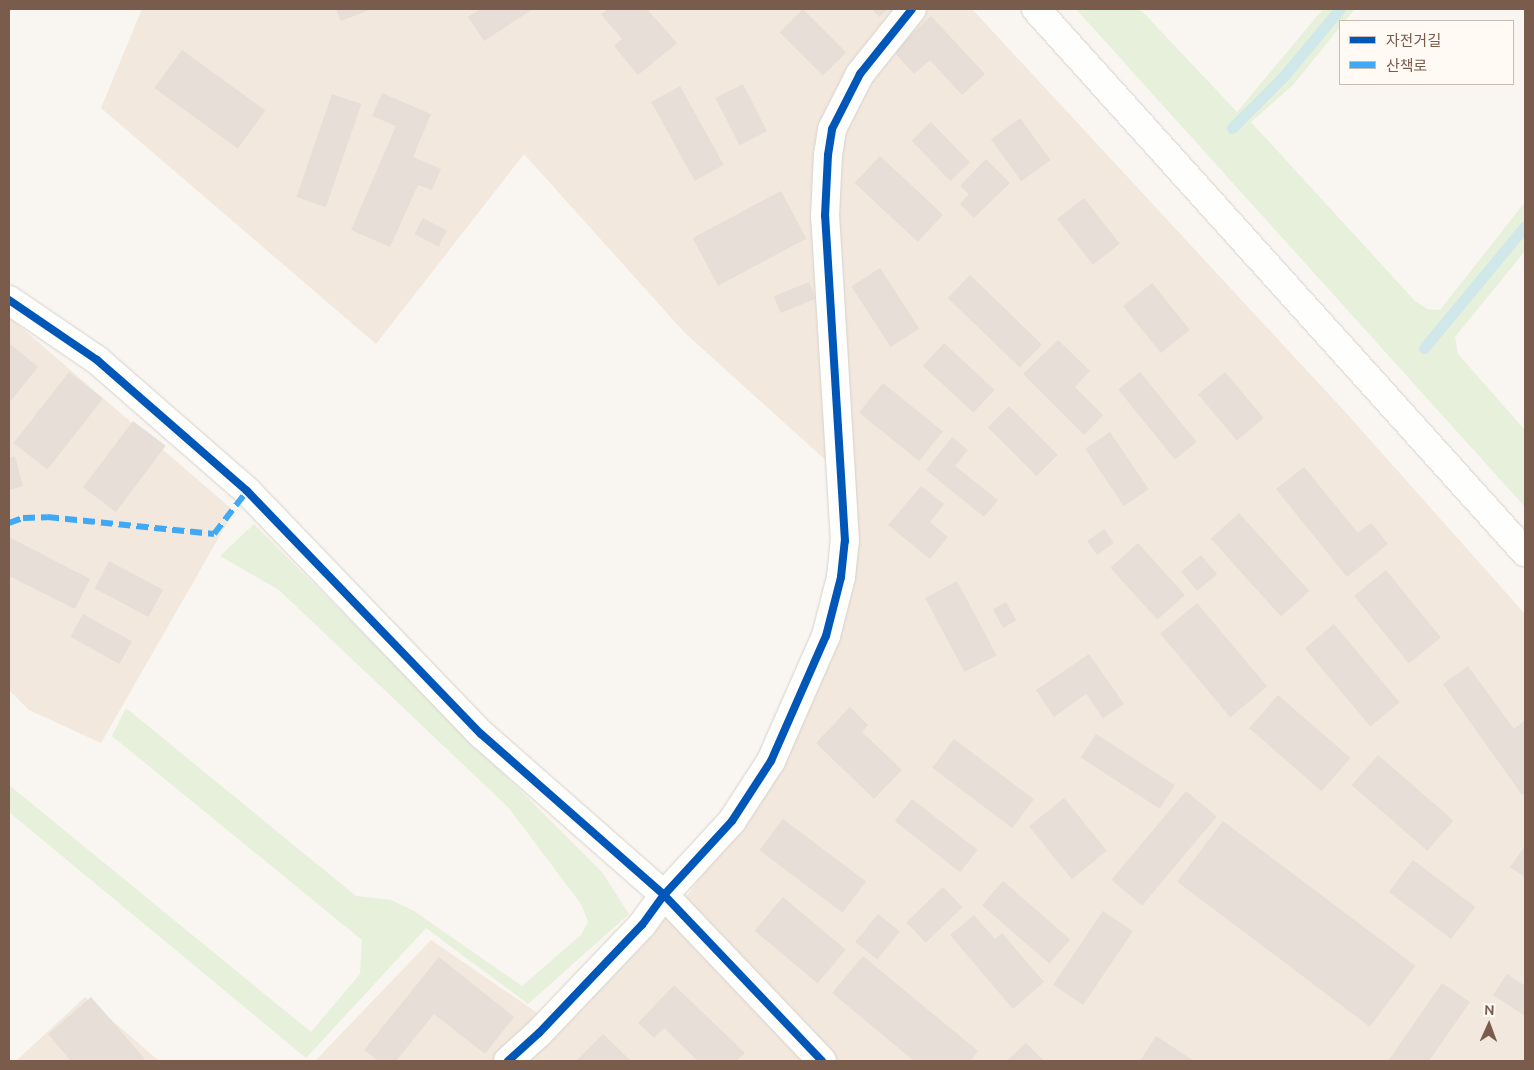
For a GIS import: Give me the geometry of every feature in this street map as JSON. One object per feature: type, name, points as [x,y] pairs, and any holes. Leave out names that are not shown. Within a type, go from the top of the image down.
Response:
[{"type":"street","points":[[508,1061],[539,1033],[642,925],[664,895],[732,821],[771,761],[826,636],[835,605],[844,550],[845,507],[825,216],[828,155],[832,129],[860,74],[912,9]]},
{"type":"street","points":[[1036,9],[1525,552]]},
{"type":"street","points":[[9,300],[97,360],[247,491],[481,734],[664,895],[822,1061]]},
{"type":"shaded area","points":[[142,9],[972,9],[1348,415],[1525,614],[1525,1061],[315,1061],[431,940],[555,1025],[682,902],[776,776],[832,648],[842,475],[684,332],[524,154],[376,344],[101,108]]},
{"type":"shaded area","points":[[9,317],[234,511],[101,743],[29,710],[9,690]]},
{"type":"shaded area","points":[[85,997],[159,1061],[16,1061]]},
{"type":"green space","points":[[1076,9],[1140,9],[1237,112],[1323,9],[1337,9],[1280,77],[1228,128],[1231,133],[1286,81],[1345,9],[1355,9],[1346,20],[1339,20],[1339,28],[1293,85],[1251,122],[1415,301],[1427,309],[1440,310],[1525,202],[1525,223],[1420,349],[1426,353],[1525,232],[1525,251],[1455,337],[1458,354],[1525,430],[1525,507]]},
{"type":"green space","points":[[254,524],[602,872],[629,914],[528,1004],[426,928],[306,1058],[9,812],[9,785],[311,1032],[360,974],[362,940],[112,736],[126,708],[356,896],[391,900],[414,911],[522,986],[581,935],[588,922],[581,904],[508,807],[279,590],[220,556]]},
{"type":"building","points":[[336,9],[372,9],[341,21]]},
{"type":"building","points":[[480,9],[533,9],[484,41],[468,17]]},
{"type":"building","points":[[608,9],[647,9],[677,43],[638,75],[614,46],[622,39],[601,14]]},
{"type":"building","points":[[803,9],[846,52],[823,75],[780,32]]},
{"type":"building","points":[[872,9],[888,9],[879,17]]},
{"type":"building","points":[[931,16],[985,74],[962,95],[930,60],[914,74],[893,51]]},
{"type":"building","points":[[182,50],[265,111],[238,149],[154,88]]},
{"type":"building","points":[[743,84],[767,131],[739,145],[715,98]]},
{"type":"building","points":[[680,86],[724,165],[695,181],[651,102]]},
{"type":"building","points":[[382,93],[431,114],[413,157],[441,169],[432,190],[418,185],[390,247],[351,230],[396,126],[372,116]]},
{"type":"building","points":[[332,94],[361,104],[326,207],[297,197]]},
{"type":"building","points":[[1020,118],[1051,160],[1021,181],[991,139]]},
{"type":"building","points":[[931,122],[970,162],[950,181],[912,141]]},
{"type":"building","points":[[880,156],[943,215],[918,242],[855,183]]},
{"type":"building","points":[[986,159],[1010,183],[974,218],[960,204],[969,194],[960,186]]},
{"type":"building","points":[[781,191],[806,239],[718,286],[693,238]]},
{"type":"building","points":[[1084,198],[1120,244],[1093,265],[1057,219]]},
{"type":"building","points":[[423,218],[447,231],[438,247],[415,234]]},
{"type":"building","points":[[880,268],[919,328],[891,347],[851,287]]},
{"type":"building","points":[[970,275],[1042,344],[1020,367],[948,298]]},
{"type":"building","points":[[809,282],[816,299],[781,313],[774,296]]},
{"type":"building","points":[[1152,283],[1190,330],[1161,353],[1123,306]]},
{"type":"building","points":[[1058,340],[1090,371],[1075,387],[1103,415],[1084,435],[1023,374]]},
{"type":"building","points":[[9,343],[38,367],[9,403]]},
{"type":"building","points":[[944,343],[994,390],[973,413],[923,366]]},
{"type":"building","points":[[69,372],[103,398],[47,469],[14,443]]},
{"type":"building","points":[[1140,372],[1197,442],[1175,460],[1118,390]]},
{"type":"building","points":[[1225,372],[1264,418],[1237,440],[1198,394]]},
{"type":"building","points":[[883,383],[943,431],[919,461],[859,413]]},
{"type":"building","points":[[1009,406],[1058,455],[1037,476],[988,427]]},
{"type":"building","points":[[133,421],[166,446],[116,512],[83,487]]},
{"type":"building","points":[[1110,432],[1149,489],[1124,506],[1085,449]]},
{"type":"building","points":[[952,437],[968,450],[955,466],[998,500],[984,517],[926,470]]},
{"type":"building","points":[[15,456],[23,486],[9,490],[9,458]]},
{"type":"building","points":[[1304,467],[1358,533],[1371,523],[1388,544],[1347,577],[1276,489]]},
{"type":"building","points":[[921,486],[944,504],[930,522],[948,537],[930,559],[888,525]]},
{"type":"building","points":[[1239,513],[1309,591],[1281,616],[1211,538]]},
{"type":"building","points":[[1104,529],[1114,543],[1097,555],[1087,541]]},
{"type":"building","points":[[9,537],[90,579],[75,609],[9,576]]},
{"type":"building","points":[[1138,543],[1185,595],[1157,620],[1111,568]]},
{"type":"building","points":[[1201,555],[1217,574],[1197,591],[1181,572]]},
{"type":"building","points":[[109,561],[163,590],[148,617],[94,588]]},
{"type":"building","points":[[1386,570],[1441,638],[1409,663],[1354,596]]},
{"type":"building","points":[[957,581],[996,655],[965,672],[925,598]]},
{"type":"building","points":[[1006,602],[1016,620],[1003,628],[993,609]]},
{"type":"building","points":[[1197,603],[1267,686],[1230,717],[1160,634]]},
{"type":"building","points":[[83,614],[132,641],[119,664],[70,637]]},
{"type":"building","points":[[1334,624],[1400,702],[1370,727],[1305,648]]},
{"type":"building","points":[[1089,654],[1124,704],[1103,718],[1086,694],[1054,717],[1036,690]]},
{"type":"building","points":[[1468,666],[1514,729],[1525,720],[1525,793],[1522,795],[1443,684]]},
{"type":"building","points":[[1278,695],[1350,758],[1322,791],[1249,728]]},
{"type":"building","points":[[850,707],[868,725],[862,732],[902,770],[874,799],[816,743]]},
{"type":"building","points":[[1096,734],[1175,785],[1160,809],[1081,757]]},
{"type":"building","points":[[954,739],[1034,799],[1012,828],[932,768]]},
{"type":"building","points":[[1378,755],[1453,821],[1427,851],[1352,785]]},
{"type":"building","points":[[1186,791],[1217,817],[1142,906],[1111,880]]},
{"type":"building","points":[[1064,798],[1107,851],[1072,879],[1029,826]]},
{"type":"building","points":[[912,799],[977,850],[960,872],[895,821]]},
{"type":"building","points":[[783,819],[866,882],[843,913],[760,850]]},
{"type":"building","points":[[1223,821],[1415,966],[1370,1027],[1177,882]]},
{"type":"building","points":[[1525,846],[1525,877],[1510,867]]},
{"type":"building","points":[[1413,860],[1475,907],[1451,939],[1389,892]]},
{"type":"building","points":[[1003,881],[1070,939],[1049,964],[982,905]]},
{"type":"building","points":[[943,887],[962,907],[926,943],[906,922]]},
{"type":"building","points":[[783,897],[846,950],[818,983],[755,931]]},
{"type":"building","points":[[1103,911],[1133,931],[1083,1005],[1053,985]]},
{"type":"building","points":[[878,914],[900,932],[877,960],[855,942]]},
{"type":"building","points":[[974,915],[995,939],[1002,933],[1044,982],[1013,1009],[950,935]]},
{"type":"building","points":[[863,956],[978,1051],[970,1061],[914,1061],[832,993]]},
{"type":"building","points":[[439,957],[514,1017],[485,1054],[434,1014],[396,1061],[378,1061],[364,1050]]},
{"type":"building","points":[[1507,974],[1525,986],[1525,1016],[1493,995]]},
{"type":"building","points":[[1442,983],[1470,1002],[1429,1061],[1388,1061]]},
{"type":"building","points":[[674,985],[745,1053],[736,1061],[698,1061],[664,1028],[654,1038],[638,1023]]},
{"type":"building","points":[[91,997],[145,1059],[143,1061],[71,1061],[48,1034]]},
{"type":"building","points":[[603,1034],[631,1061],[576,1061]]},
{"type":"building","points":[[1156,1036],[1194,1061],[1140,1061]]},
{"type":"building","points":[[1026,1043],[1044,1061],[1007,1061]]},
{"type":"waterway","points":[[1232,128],[1282,78],[1340,9]]},
{"type":"waterway","points":[[1424,348],[1525,226]]},
{"type":"marked path","points":[[9,523],[23,518],[47,517],[214,534],[247,491]]},
{"type":"cycle path","points":[[508,1061],[539,1033],[642,925],[664,895],[732,821],[771,761],[826,636],[841,577],[845,541],[825,216],[828,155],[832,129],[860,74],[912,9]]},
{"type":"cycle path","points":[[9,300],[97,360],[247,491],[481,734],[664,895],[822,1061]]}]
